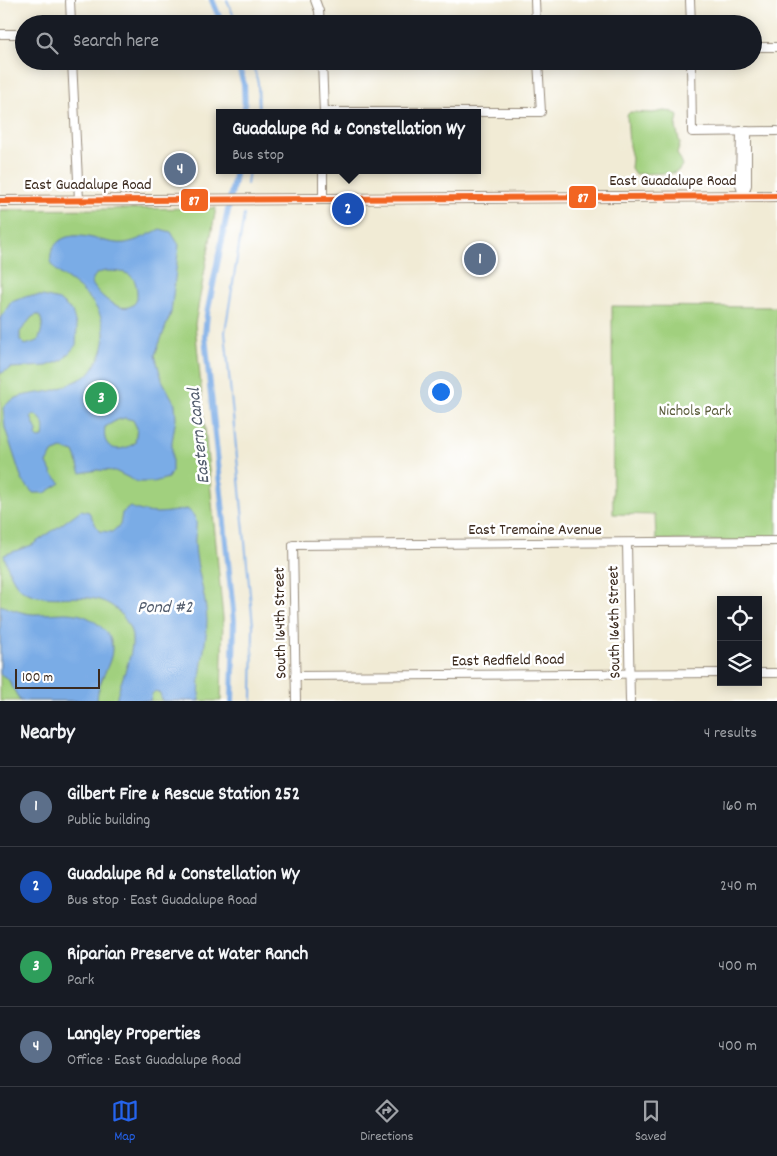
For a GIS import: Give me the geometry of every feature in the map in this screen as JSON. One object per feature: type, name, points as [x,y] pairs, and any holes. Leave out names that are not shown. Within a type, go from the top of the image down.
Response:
[{"type":"main road","name":"East Guadalupe Road","points":[[0,201],[777,196]]},
{"type":"street","points":[[70,0],[71,15]]},
{"type":"street","points":[[315,0],[319,15]]},
{"type":"street","points":[[535,0],[536,15]]},
{"type":"street","points":[[690,0],[690,15]]},
{"type":"street","points":[[0,34],[15,34]]},
{"type":"street","points":[[762,47],[777,47]]},
{"type":"street","points":[[72,70],[78,200]]},
{"type":"street","points":[[322,70],[324,109]]},
{"type":"street","points":[[481,112],[541,112],[539,70]]},
{"type":"street","points":[[691,70],[692,132],[777,130]]},
{"type":"street","points":[[743,196],[740,184],[744,131]]},
{"type":"street","points":[[323,174],[323,199]]},
{"type":"street","name":"East Tremaine Avenue","points":[[293,545],[777,541]]},
{"type":"street","name":"South 166th Street","points":[[627,542],[630,701]]},
{"type":"street","name":"South 164th Street","points":[[293,545],[296,701]]},
{"type":"street","name":"East Redfield Road","points":[[296,676],[717,673]]},
{"type":"street","points":[[762,673],[777,673]]},
{"type":"green space","points":[[630,112],[653,113],[673,112],[678,116],[676,127],[680,144],[677,154],[682,165],[679,170],[673,173],[635,174],[631,168],[632,158],[629,146],[627,115]]},
{"type":"green space","points":[[216,208],[195,324],[223,618],[221,701],[0,701],[0,210]]},
{"type":"green space","name":"Nichols Park","points":[[612,306],[777,307],[777,542],[656,540],[655,515],[613,514]]},
{"type":"water","points":[[160,229],[171,232],[179,245],[171,313],[155,355],[162,380],[175,404],[176,418],[172,442],[172,471],[168,478],[154,482],[137,482],[115,471],[97,470],[81,473],[74,452],[62,449],[52,453],[47,463],[52,474],[61,483],[45,493],[33,493],[22,480],[5,428],[3,408],[14,399],[55,390],[89,374],[101,354],[104,340],[103,324],[93,303],[83,291],[59,273],[52,265],[51,253],[53,248],[60,240],[68,237],[87,237],[125,243]],"holes":[[[101,272],[125,273],[132,277],[135,281],[137,293],[137,299],[134,304],[129,307],[116,306],[99,293],[92,283],[94,277]],[[33,414],[37,415],[42,420],[44,427],[43,437],[39,438],[36,436],[37,431],[31,417]],[[125,418],[133,420],[137,428],[135,443],[117,449],[109,445],[104,435],[105,427]]]},
{"type":"water","points":[[28,296],[43,296],[59,300],[72,311],[77,328],[76,345],[63,360],[47,366],[11,368],[0,374],[0,319],[11,302]],"holes":[[[39,315],[42,325],[38,341],[25,345],[20,340],[20,332],[32,317]]]},
{"type":"water","name":"Pond #2","points":[[130,507],[145,512],[158,513],[187,509],[192,513],[196,521],[197,563],[207,620],[199,691],[200,701],[162,701],[160,693],[155,691],[150,701],[116,701],[129,661],[132,645],[131,634],[126,621],[116,609],[104,602],[91,598],[50,598],[36,596],[24,591],[14,580],[7,564],[4,555],[32,545],[81,510],[89,512],[99,531],[112,532],[120,525],[122,513]]},
{"type":"water","points":[[0,605],[29,614],[78,614],[93,620],[103,629],[110,639],[112,649],[110,661],[99,687],[97,701],[20,701],[8,679],[0,674]]},
{"type":"waterway","name":"Eastern Canal","points":[[212,0],[218,15]]},
{"type":"waterway","points":[[227,0],[233,15]]},
{"type":"waterway","name":"Eastern Canal","points":[[240,70],[244,84],[245,109]]},
{"type":"waterway","points":[[254,70],[258,83],[259,109]]},
{"type":"waterway","name":"Eastern Canal","points":[[232,701],[234,621],[205,336],[207,314],[235,174]]},
{"type":"waterway","points":[[247,184],[248,174]]},
{"type":"waterway","points":[[244,215],[225,332],[253,626],[252,701]]},
{"type":"transit line","name":"87","points":[[0,201],[777,196]]},
{"type":"place","name":"Langley Properties","points":[[180,169]]},
{"type":"place","name":"Guadalupe Rd & Constellation Wy","points":[[348,209]]},
{"type":"place","name":"Gilbert Fire & Rescue Station 252","points":[[480,259]]},
{"type":"place","name":"Riparian Preserve at Water Ranch","points":[[101,398]]}]
